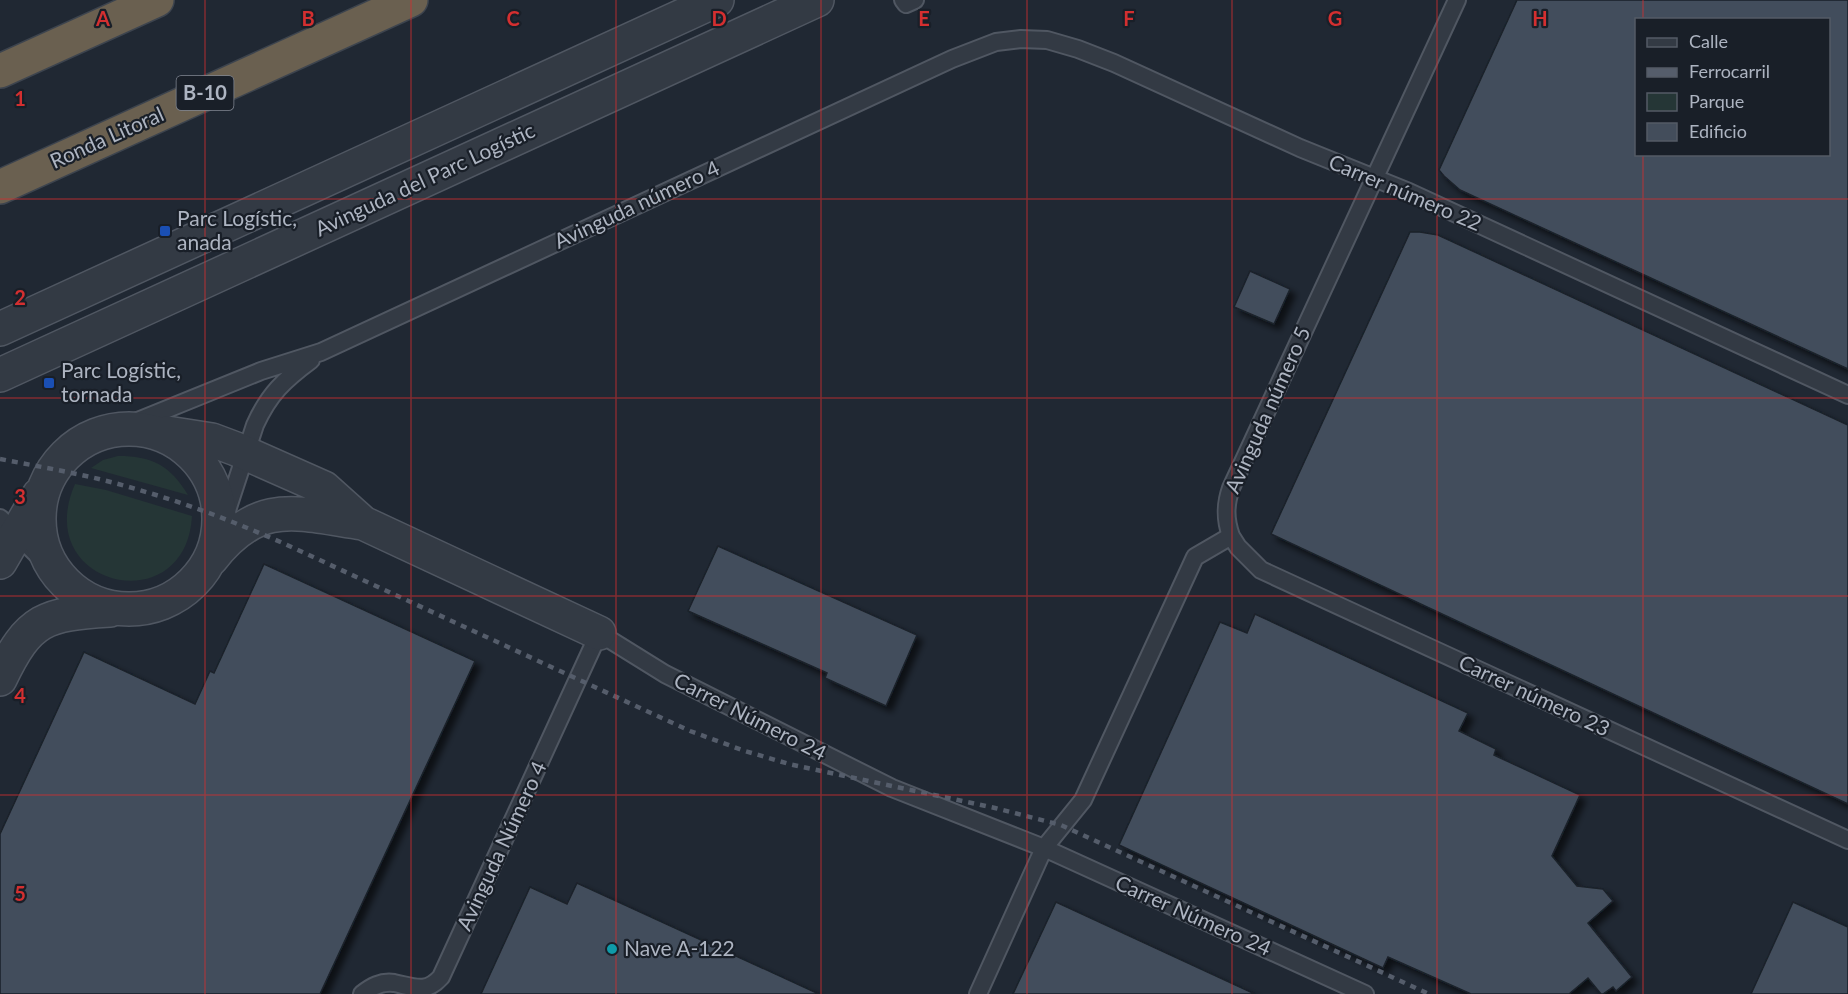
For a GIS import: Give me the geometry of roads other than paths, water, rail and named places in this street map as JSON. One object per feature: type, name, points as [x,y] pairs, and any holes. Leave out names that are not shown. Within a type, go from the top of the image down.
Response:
[{"type":"highway","points":[[0,71],[157,0]]},
{"type":"highway","name":"Ronda Litoral","points":[[0,187],[411,0]]},
{"type":"street","name":"Avinguda del Parc Logístic","points":[[0,330],[717,0]]},
{"type":"street","name":"Avinguda del Parc Logístic","points":[[0,375],[817,0]]},
{"type":"street","name":"Carrer Número 24","points":[[131,429],[213,440],[246,453],[324,488],[363,523],[599,633]]},
{"type":"street","points":[[0,562],[8,526],[44,486],[53,470],[70,450],[92,436],[131,429],[170,439],[192,454],[208,475],[218,500],[219,516],[212,552]]},
{"type":"street","points":[[44,486],[39,504],[39,528],[45,553],[57,574],[75,592],[98,604],[122,609]]},
{"type":"street","points":[[0,679],[25,635],[52,617],[69,612],[147,607],[171,599],[191,584],[212,552],[249,523],[280,514],[301,514],[363,523]]},
{"type":"lane","points":[[903,0],[906,4],[915,0]]},
{"type":"lane","name":"Avinguda número 5","points":[[1231,536],[1226,512],[1227,500],[1232,488],[1457,0]]},
{"type":"lane","name":"Carrer número 22","points":[[952,59],[996,42],[1022,39],[1047,40],[1078,49],[1114,63],[1300,148],[1376,178],[1848,395]]},
{"type":"lane","name":"Avinguda número 4","points":[[131,429],[261,370],[321,352],[952,59]]},
{"type":"lane","name":"Avinguda número 4","points":[[212,552],[259,417],[274,392],[286,378],[321,352]]},
{"type":"lane","points":[[8,526],[57,574]]},
{"type":"lane","points":[[978,994],[1044,849],[1083,800],[1195,557],[1231,536]]},
{"type":"lane","name":"Carrer número 23","points":[[1231,536],[1238,548],[1261,570],[1848,840]]},
{"type":"lane","name":"Carrer Número 24","points":[[599,633],[665,674],[892,788],[1044,849],[1365,994]]},
{"type":"lane","name":"Avinguda Número 4","points":[[362,994],[370,987],[382,983],[392,983],[423,991],[435,986],[441,977],[599,633]]},
{"type":"railway","points":[[0,459],[122,485],[231,521],[690,731],[745,751],[789,764],[995,808],[1061,825],[1429,994]]},
{"type":"place","name":"Parc Logístic, anada","points":[[165,231]]},
{"type":"place","name":"Parc Logístic, tornada","points":[[49,383]]},
{"type":"place","name":"Nave A-122","points":[[612,949]]}]
